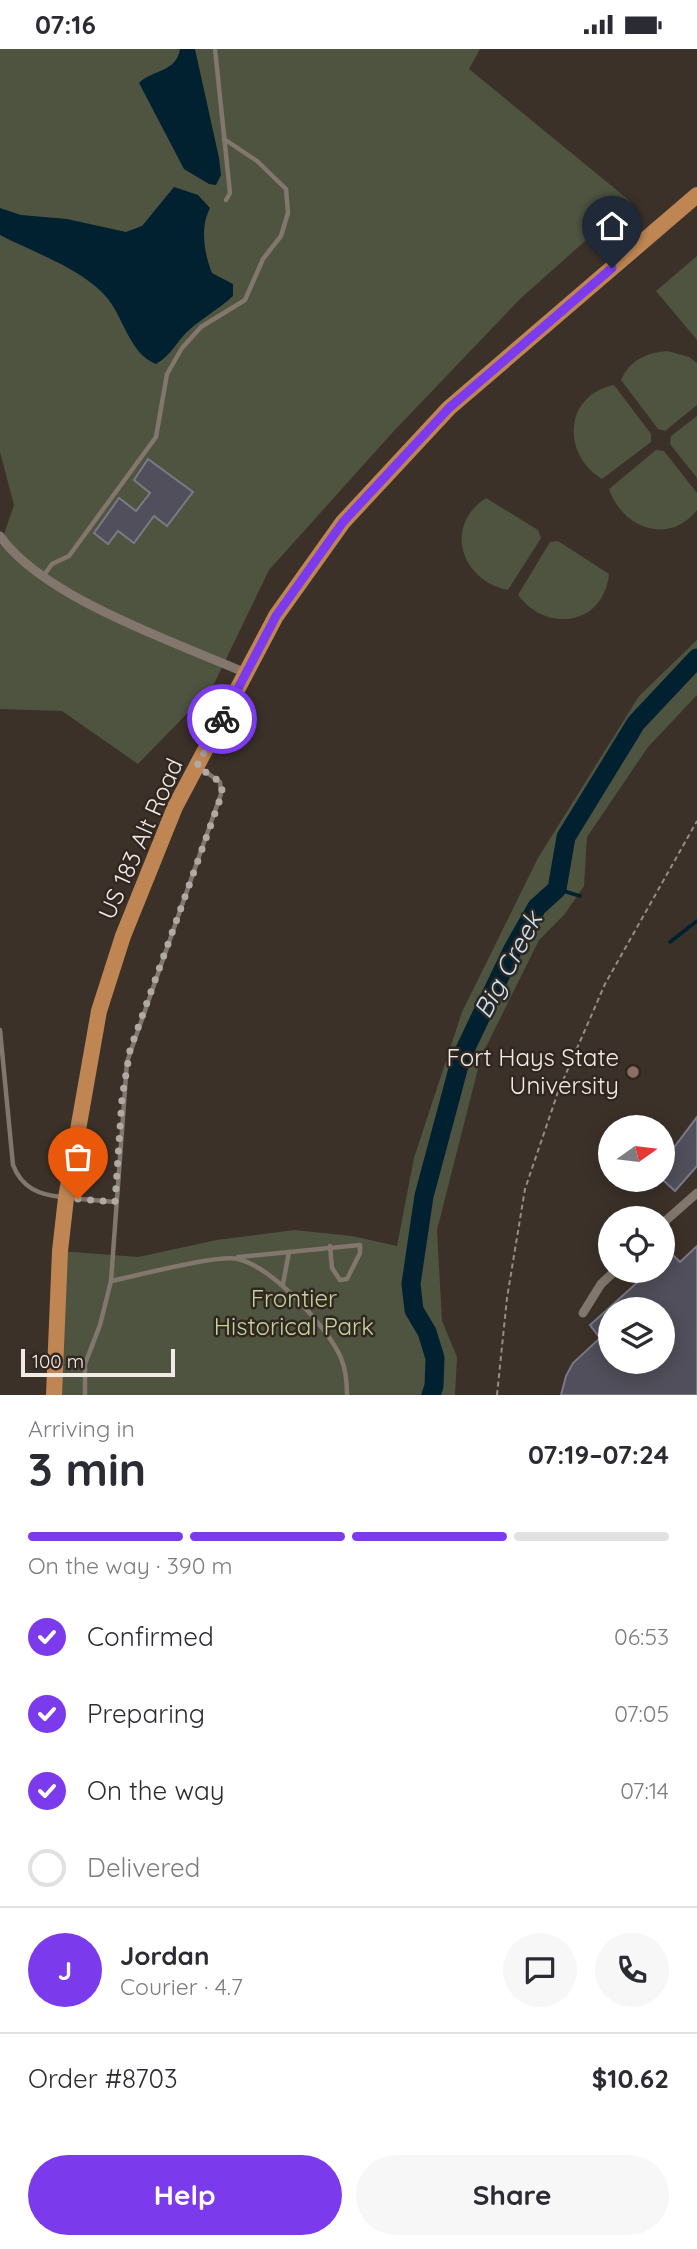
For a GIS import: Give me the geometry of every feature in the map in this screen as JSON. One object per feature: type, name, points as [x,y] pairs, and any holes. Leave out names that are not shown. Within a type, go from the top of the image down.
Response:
[{"type":"highway","name":"US 183 Alt Road","points":[[54,1395],[60,1251],[66,1198],[99,1011],[151,860],[276,616],[343,522],[449,408],[697,195]]},
{"type":"street","points":[[0,536],[13,554],[87,604],[246,673]]},
{"type":"street","points":[[675,1212],[697,1193]]},
{"type":"street","points":[[583,1313],[602,1283]]},
{"type":"lane","points":[[215,49],[230,193],[226,199]]},
{"type":"lane","points":[[43,576],[52,564],[69,556],[156,437],[167,374],[183,348],[201,327],[246,300],[263,259],[281,236],[288,213],[286,189],[257,161],[224,139]]},
{"type":"lane","points":[[85,1395],[85,1364],[100,1325],[111,1281],[123,1088],[130,1050],[222,790],[216,777],[197,766]]},
{"type":"lane","points":[[0,1030],[9,1144],[16,1172],[24,1184],[36,1192],[66,1198],[115,1202]]},
{"type":"lane","points":[[111,1281],[227,1258],[331,1246],[360,1245],[347,1279],[340,1280],[332,1268],[331,1246]]},
{"type":"lane","points":[[283,1285],[289,1252]]},
{"type":"lane","points":[[227,1258],[248,1263],[283,1285],[338,1351],[346,1376],[346,1395]]},
{"type":"path","points":[[497,1395],[507,1298],[525,1189],[558,1092],[605,984],[697,821]]},
{"type":"green space","points":[[0,49],[480,49],[469,69],[630,201],[520,299],[392,433],[269,570],[212,688],[138,764],[62,711],[0,709],[0,546],[14,505],[0,452]]},
{"type":"green space","points":[[697,256],[697,340],[656,291]]},
{"type":"green space","points":[[667,351],[689,357],[697,363],[697,405],[665,431],[658,429],[621,380],[629,367],[640,359]]},
{"type":"green space","points":[[614,385],[651,434],[651,442],[602,479],[589,468],[580,455],[574,426],[577,413],[585,400],[597,391]]},
{"type":"green space","points":[[697,416],[697,478],[670,444],[671,436]]},
{"type":"green space","points":[[656,450],[664,451],[697,493],[697,510],[686,521],[660,529],[647,528],[624,514],[609,489]]},
{"type":"green space","points":[[486,498],[538,530],[541,538],[508,590],[492,585],[479,576],[463,551],[465,523],[473,510]]},
{"type":"green space","points":[[558,541],[609,574],[605,591],[597,604],[586,613],[572,618],[558,619],[544,615],[530,607],[518,595],[550,542]]},
{"type":"green space","name":"Frontier Historical Park","points":[[697,640],[697,695],[648,747],[587,837],[584,886],[564,915],[539,940],[481,1057],[437,1230],[442,1321],[457,1357],[455,1395],[59,1395],[60,1251],[138,1257],[217,1240],[294,1230],[352,1236],[397,1246],[414,1158],[462,1012],[538,858],[639,696]]},
{"type":"water","points":[[180,49],[195,49],[219,158],[221,175],[216,185],[209,184],[184,169],[139,83],[169,67],[178,57]]},
{"type":"water","points":[[174,187],[198,195],[210,208],[204,232],[207,257],[212,273],[233,284],[233,296],[188,331],[156,364],[140,352],[114,307],[98,288],[72,270],[0,235],[0,208],[21,215],[67,219],[126,232],[142,226]]},
{"type":"building","points":[[148,459],[193,492],[167,526],[154,516],[134,543],[118,531],[108,544],[94,533],[119,498],[136,511],[150,493],[134,480]]},
{"type":"building","points":[[697,1117],[697,1166],[676,1190],[676,1145]]},
{"type":"building","points":[[697,1246],[697,1395],[561,1395],[573,1363],[598,1340],[598,1374],[675,1374],[675,1297],[621,1297],[637,1283],[675,1283],[675,1257],[680,1262]]},
{"type":"building","points":[[598,1318],[598,1335],[590,1325]]},
{"type":"waterway","name":"Big Creek","points":[[431,1395],[435,1358],[427,1332],[414,1310],[411,1284],[424,1196],[461,1058],[512,951],[537,907],[557,889],[566,837],[636,723],[697,658]]},
{"type":"waterway","points":[[557,889],[580,896]]},
{"type":"waterway","points":[[670,942],[697,921]]},
{"type":"way so far","points":[[78,1199],[115,1202],[127,1062],[219,802],[222,790],[220,782],[197,766],[222,719]]},
{"type":"place","name":"Fort Hays State University","points":[[633,1072]]},
{"type":"route","points":[[222,719],[276,616],[343,522],[449,408],[612,268]]}]
